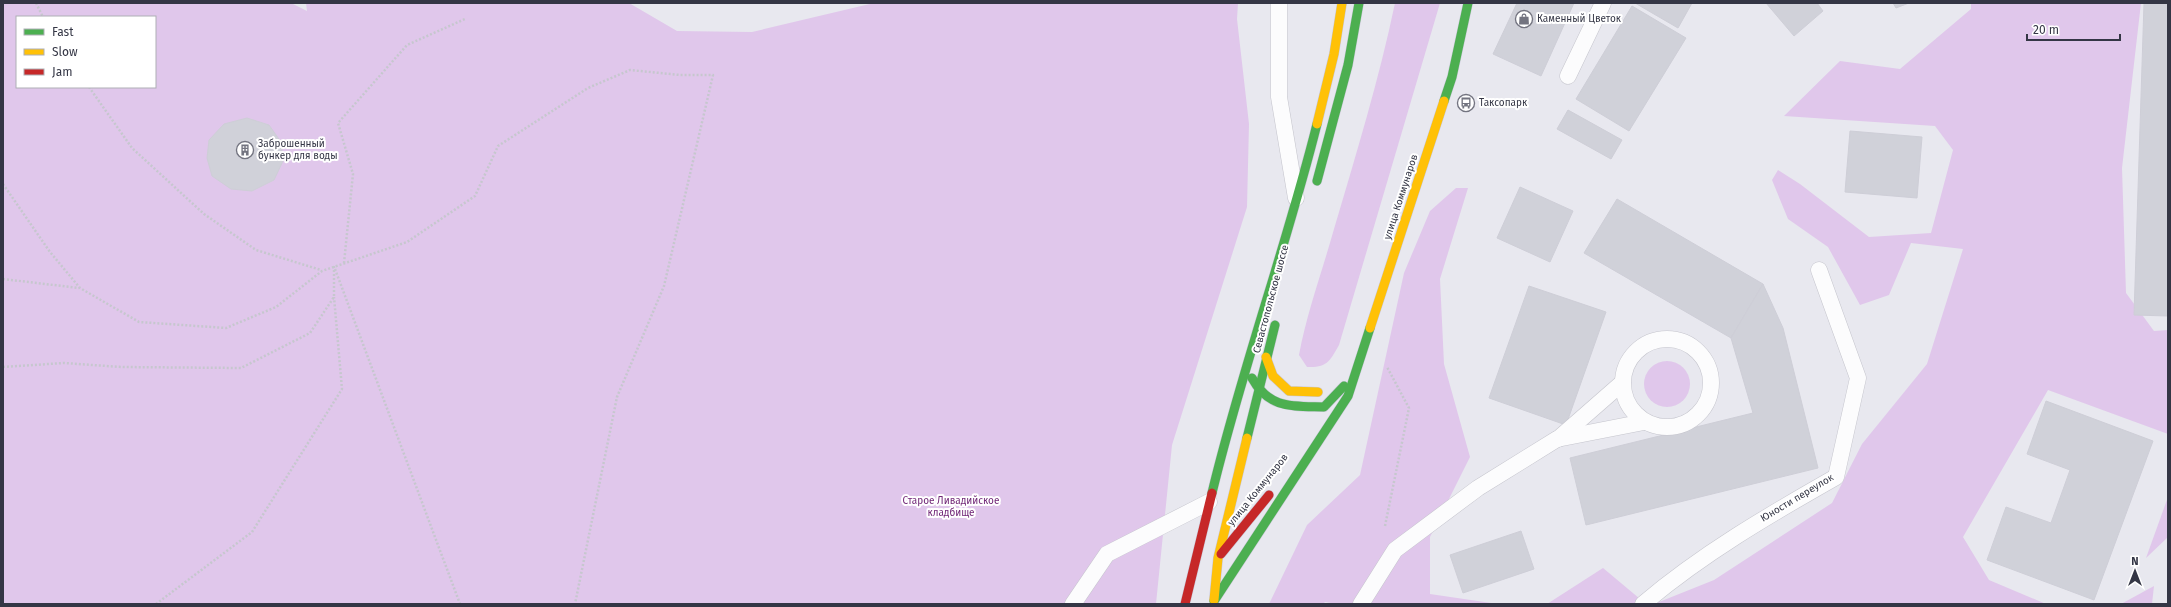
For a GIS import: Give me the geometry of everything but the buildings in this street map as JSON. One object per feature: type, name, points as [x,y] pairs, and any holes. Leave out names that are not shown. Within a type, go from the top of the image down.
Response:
[{"type":"main road","points":[[1186,601],[1225,438],[1296,202],[1334,54],[1342,3]]},
{"type":"main road","points":[[1312,193],[1326,150],[1348,65],[1359,3]]},
{"type":"main road","name":"улица Коммунаров","points":[[1214,603],[1348,396],[1452,77],[1468,3]]},
{"type":"main road","name":"Севастопольское шоссе","points":[[1214,603],[1218,558],[1278,312]]},
{"type":"main road","points":[[1251,352],[1250,373],[1258,391],[1284,406],[1324,407],[1341,391],[1362,356]]},
{"type":"main road","points":[[1346,370],[1362,356]]},
{"type":"main road","points":[[1266,357],[1273,376],[1289,391],[1318,392],[1324,388]]},
{"type":"main road","name":"улица Коммунаров","points":[[1286,474],[1348,396]]},
{"type":"main road","name":"улица Коммунаров","points":[[1208,570],[1276,486]]},
{"type":"main road","points":[[1186,601],[1199,581]]},
{"type":"lane","points":[[1279,3],[1279,97],[1296,202]]},
{"type":"lane","points":[[1568,76],[1603,3]]},
{"type":"lane","name":"Юности переулок","points":[[1642,604],[1674,577],[1760,521],[1836,477],[1858,378],[1819,270]]},
{"type":"lane","points":[[1557,439],[1644,422],[1667,428],[1689,422],[1705,406],[1711,383],[1705,361],[1689,345],[1667,339],[1644,345],[1628,361],[1622,383],[1628,406],[1644,422]]},
{"type":"lane","points":[[1361,604],[1395,550],[1478,488],[1557,439],[1622,383]]},
{"type":"lane","points":[[1073,604],[1107,554],[1209,502]]},
{"type":"path","points":[[36,3],[43,16]]},
{"type":"path","points":[[344,263],[353,174],[338,123],[407,45],[465,19]]},
{"type":"path","points":[[3,184],[50,252],[80,288],[139,322],[226,328],[276,307],[322,270],[407,242],[475,196],[498,146],[588,88],[630,70],[680,75],[713,75],[664,286],[617,397],[575,604]]},
{"type":"path","points":[[90,88],[132,148],[204,214],[256,250],[322,270]]},
{"type":"path","points":[[156,604],[252,532],[342,389],[334,297],[334,266]]},
{"type":"path","points":[[334,266],[460,604]]},
{"type":"path","points":[[3,279],[80,288]]},
{"type":"path","points":[[3,367],[64,363],[121,367],[241,368],[310,333],[334,297]]},
{"type":"path","points":[[1384,362],[1408,408],[1384,530],[1395,550]]},
{"type":"green space","name":"Старое Ливадийское кладбище","points":[[3,3],[291,3],[307,11],[306,3],[629,3],[677,31],[752,32],[874,3],[1238,3],[1237,19],[1249,124],[1247,207],[1172,445],[1156,604],[3,604]]},
{"type":"green space","points":[[1395,3],[1440,3],[1339,345],[1324,365],[1307,367],[1299,355],[1302,339],[1367,117]]},
{"type":"green space","points":[[1971,3],[2141,3],[2122,168],[2126,293],[2154,331],[2168,330],[2168,434],[2048,390],[1963,537],[1989,580],[2046,604],[1654,604],[1714,580],[1832,503],[1862,444],[1927,364],[1963,249],[1911,243],[1889,295],[1860,305],[1828,247],[1788,219],[1772,180],[1778,170],[1800,184],[1869,237],[1931,233],[1953,150],[1935,126],[1784,116],[1840,61],[1900,69],[1971,9]]},
{"type":"green space","points":[[1456,188],[1468,188],[1440,279],[1444,364],[1470,457],[1430,537],[1430,594],[1498,604],[1337,604],[1325,602],[1323,604],[1269,604],[1307,525],[1360,475],[1404,273],[1430,211]]},
{"type":"green space","points":[[1672,361],[1676,362],[1686,371],[1689,375],[1689,393],[1680,403],[1672,407],[1662,407],[1654,403],[1645,393],[1644,379],[1648,371],[1658,362]]},
{"type":"green space","points":[[2168,497],[2168,537],[2146,558]]},
{"type":"green space","points":[[1603,568],[1646,604],[1547,604]]},
{"type":"green space","points":[[2154,586],[2152,604],[2121,604]]},
{"type":"traffic: fast","points":[[1317,181],[1348,65],[1359,3]]},
{"type":"traffic: fast","points":[[1444,101],[1452,77],[1468,3]]},
{"type":"traffic: fast","points":[[1212,493],[1237,400],[1292,216],[1317,124]]},
{"type":"traffic: fast","points":[[1247,438],[1275,325]]},
{"type":"traffic: fast","points":[[1214,601],[1348,396],[1370,328]]},
{"type":"traffic: fast","points":[[1252,378],[1259,388],[1274,401],[1292,406],[1324,407],[1344,386]]},
{"type":"traffic: slow","points":[[1317,124],[1334,54],[1342,3]]},
{"type":"traffic: slow","points":[[1370,328],[1444,101]]},
{"type":"traffic: slow","points":[[1266,357],[1273,376],[1289,391],[1318,392]]},
{"type":"traffic: slow","points":[[1214,600],[1218,558],[1247,438]]},
{"type":"traffic: jam","points":[[1185,604],[1212,493]]},
{"type":"traffic: jam","points":[[1221,554],[1269,495]]},
{"type":"place","name":"Каменный Цветок","points":[[1524,19]]},
{"type":"place","name":"Таксопарк","points":[[1466,103]]},
{"type":"place","name":"Заброшенный бункер для воды","points":[[245,150]]}]
